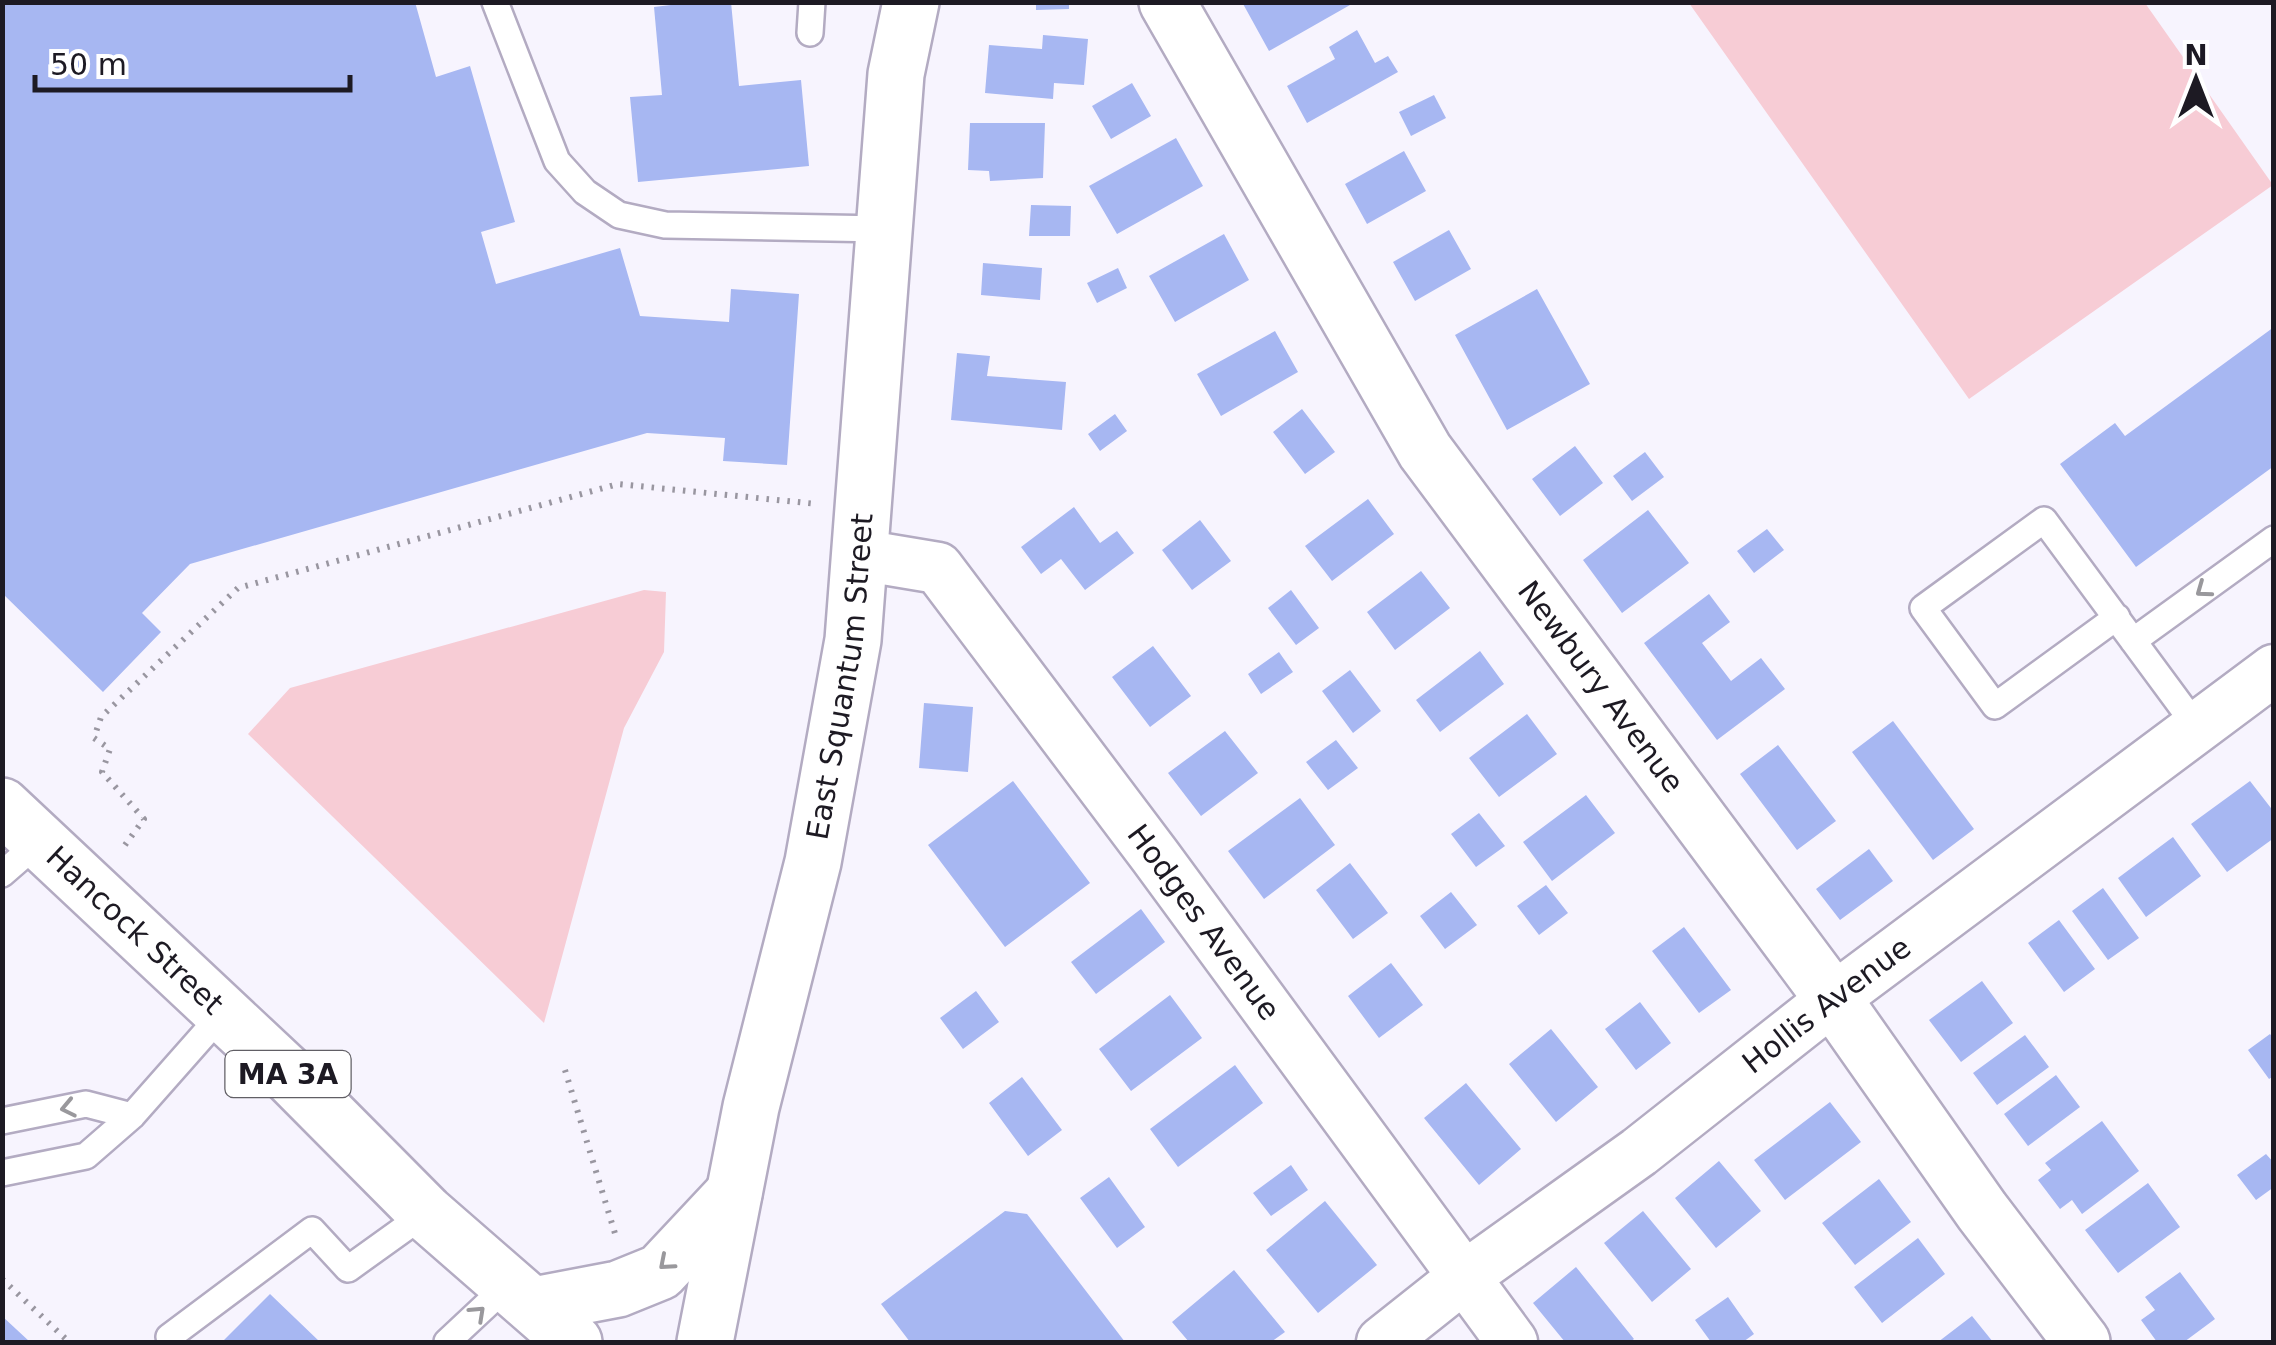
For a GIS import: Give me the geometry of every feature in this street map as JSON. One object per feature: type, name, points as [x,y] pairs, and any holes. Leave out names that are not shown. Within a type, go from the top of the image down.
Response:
[{"type":"main road","name":"East Squantum Street","points":[[705,1342],[751,1107],[813,862],[853,640],[896,74],[911,2]]},
{"type":"main road","name":"Newbury Avenue","points":[[1166,2],[1425,451],[1834,999],[1982,1212],[2082,1342]]},
{"type":"main road","name":"Hancock Street","points":[[15,840],[224,1013],[426,1213],[574,1342]]},
{"type":"main road","points":[[522,1294],[618,1289],[660,1272],[734,1193]]},
{"type":"street","name":"Hodges Avenue","points":[[860,555],[938,568],[1156,856],[1512,1342]]},
{"type":"street","name":"Hollis Avenue","points":[[1382,1342],[2196,726],[2265,694]]},
{"type":"lane","points":[[495,2],[557,161],[585,192],[619,215],[665,224],[884,230]]},
{"type":"lane","points":[[810,33],[812,2]]},
{"type":"lane","points":[[2117,617],[1995,706],[1923,608],[2044,520],[2117,617],[2196,726]]},
{"type":"lane","points":[[2133,640],[2274,539]]},
{"type":"lane","points":[[2,1173],[86,1156],[132,1116],[224,1013]]},
{"type":"lane","points":[[2,1100],[12,1120],[86,1104],[132,1116]]},
{"type":"lane","points":[[169,1337],[312,1230],[348,1269],[426,1213]]},
{"type":"lane","points":[[447,1342],[522,1294]]},
{"type":"path","points":[[125,845],[144,818],[102,772],[110,749],[94,738],[100,717],[238,588],[618,484],[822,504]]},
{"type":"path","points":[[564,1070],[618,1246]]},
{"type":"path","points":[[2,1278],[69,1342]]},
{"type":"shaded area","points":[[1689,3],[2145,3],[2273,185],[1969,399]]},
{"type":"shaded area","points":[[644,590],[666,592],[664,652],[624,728],[544,1023],[248,734],[290,688]]},
{"type":"building","points":[[2,2],[415,2],[436,77],[470,66],[515,222],[481,232],[496,284],[620,248],[640,316],[729,322],[731,289],[799,294],[787,465],[723,461],[725,438],[647,433],[190,564],[142,613],[161,632],[103,692],[2,593]]},
{"type":"building","points":[[731,2],[739,86],[801,80],[809,166],[638,182],[630,97],[662,95],[654,7]]},
{"type":"building","points":[[1036,2],[1069,2],[1069,9],[1036,10]]},
{"type":"building","points":[[1242,2],[1348,2],[1350,5],[1269,51]]},
{"type":"building","points":[[1357,30],[1375,63],[1388,56],[1398,72],[1307,123],[1287,86],[1335,59],[1329,47]]},
{"type":"building","points":[[1043,35],[1088,39],[1084,85],[1054,83],[1053,99],[985,93],[989,45],[1042,49]]},
{"type":"building","points":[[1132,83],[1151,116],[1111,139],[1092,106]]},
{"type":"building","points":[[1434,95],[1446,118],[1411,136],[1399,112]]},
{"type":"building","points":[[970,123],[1045,123],[1043,178],[990,181],[989,171],[968,170]]},
{"type":"building","points":[[1176,138],[1203,186],[1117,234],[1089,186]]},
{"type":"building","points":[[1404,151],[1426,191],[1367,224],[1345,184]]},
{"type":"building","points":[[1031,205],[1071,206],[1070,236],[1029,236]]},
{"type":"building","points":[[1449,230],[1471,269],[1415,301],[1393,262]]},
{"type":"building","points":[[1224,234],[1249,280],[1175,322],[1149,276]]},
{"type":"building","points":[[983,263],[1042,268],[1040,300],[981,295]]},
{"type":"building","points":[[1118,268],[1127,288],[1097,303],[1087,283]]},
{"type":"building","points":[[1537,289],[1590,384],[1507,430],[1455,335]]},
{"type":"building","points":[[2274,327],[2274,466],[2136,567],[2060,464],[2115,423],[2125,436]]},
{"type":"building","points":[[1275,331],[1298,372],[1221,416],[1197,374]]},
{"type":"building","points":[[957,353],[990,356],[987,376],[1066,382],[1062,430],[951,420]]},
{"type":"building","points":[[1302,409],[1335,452],[1305,474],[1273,432]]},
{"type":"building","points":[[1115,414],[1127,431],[1100,451],[1088,434]]},
{"type":"building","points":[[1575,446],[1603,483],[1560,516],[1532,479]]},
{"type":"building","points":[[1645,452],[1664,477],[1632,501],[1613,476]]},
{"type":"building","points":[[1368,499],[1394,534],[1332,581],[1305,546]]},
{"type":"building","points":[[1074,507],[1100,543],[1117,531],[1134,553],[1085,590],[1061,559],[1041,574],[1021,547]]},
{"type":"building","points":[[1648,510],[1689,563],[1622,613],[1583,560]]},
{"type":"building","points":[[1200,520],[1231,561],[1192,590],[1162,550]]},
{"type":"building","points":[[1767,529],[1784,550],[1754,573],[1737,551]]},
{"type":"building","points":[[1421,571],[1450,608],[1395,650],[1367,612]]},
{"type":"building","points":[[1291,590],[1319,628],[1296,645],[1268,608]]},
{"type":"building","points":[[1709,594],[1730,622],[1702,643],[1731,681],[1761,658],[1785,689],[1717,740],[1644,643]]},
{"type":"building","points":[[1153,646],[1191,696],[1150,727],[1112,677]]},
{"type":"building","points":[[1480,651],[1504,684],[1440,732],[1416,700]]},
{"type":"building","points":[[1279,652],[1293,672],[1261,694],[1248,674]]},
{"type":"building","points":[[1350,670],[1381,711],[1353,733],[1322,691]]},
{"type":"building","points":[[924,703],[973,707],[968,772],[919,768]]},
{"type":"building","points":[[1527,714],[1557,754],[1499,797],[1469,758]]},
{"type":"building","points":[[1893,721],[1974,829],[1933,860],[1852,752]]},
{"type":"building","points":[[1225,731],[1258,773],[1201,816],[1168,773]]},
{"type":"building","points":[[1336,740],[1358,768],[1328,790],[1306,762]]},
{"type":"building","points":[[1778,745],[1836,821],[1797,850],[1740,774]]},
{"type":"building","points":[[1013,781],[1090,883],[1005,947],[928,845]]},
{"type":"building","points":[[2250,781],[2274,812],[2274,838],[2227,872],[2191,824]]},
{"type":"building","points":[[1586,795],[1615,833],[1552,881],[1523,842]]},
{"type":"building","points":[[1300,798],[1335,845],[1264,899],[1228,851]]},
{"type":"building","points":[[1479,813],[1505,846],[1476,867],[1451,834]]},
{"type":"building","points":[[2173,837],[2201,876],[2146,917],[2118,878]]},
{"type":"building","points":[[1869,849],[1893,881],[1840,920],[1816,889]]},
{"type":"building","points":[[1350,863],[1388,913],[1353,939],[1316,890]]},
{"type":"building","points":[[1546,885],[1568,913],[1539,935],[1517,906]]},
{"type":"building","points":[[2103,888],[2139,938],[2108,960],[2072,911]]},
{"type":"building","points":[[1451,892],[1477,925],[1445,949],[1420,916]]},
{"type":"building","points":[[1141,909],[1165,942],[1096,994],[1071,962]]},
{"type":"building","points":[[2059,920],[2095,969],[2064,992],[2028,943]]},
{"type":"building","points":[[1684,927],[1731,990],[1699,1013],[1652,951]]},
{"type":"building","points":[[1391,963],[1423,1005],[1379,1038],[1348,996]]},
{"type":"building","points":[[1982,981],[2013,1023],[1961,1062],[1929,1020]]},
{"type":"building","points":[[976,991],[999,1022],[963,1049],[940,1018]]},
{"type":"building","points":[[1170,995],[1202,1038],[1131,1091],[1099,1049]]},
{"type":"building","points":[[1640,1002],[1671,1043],[1636,1070],[1605,1029]]},
{"type":"building","points":[[1551,1029],[1598,1087],[1556,1122],[1509,1064]]},
{"type":"building","points":[[2270,1034],[2274,1039],[2274,1076],[2269,1079],[2248,1050]]},
{"type":"building","points":[[2025,1035],[2049,1067],[1997,1105],[1973,1073]]},
{"type":"building","points":[[1235,1065],[1263,1103],[1178,1167],[1150,1129]]},
{"type":"building","points":[[2056,1075],[2080,1107],[2028,1146],[2004,1114]]},
{"type":"building","points":[[1022,1077],[1062,1130],[1028,1156],[989,1103]]},
{"type":"building","points":[[1466,1083],[1521,1149],[1479,1185],[1424,1118]]},
{"type":"building","points":[[1830,1102],[1861,1142],[1785,1200],[1754,1160]]},
{"type":"building","points":[[2102,1121],[2139,1171],[2082,1214],[2072,1200],[2060,1209],[2038,1180],[2051,1170],[2045,1163]]},
{"type":"building","points":[[2266,1154],[2274,1163],[2274,1187],[2256,1200],[2237,1175]]},
{"type":"building","points":[[1719,1161],[1761,1211],[1716,1248],[1675,1198]]},
{"type":"building","points":[[1291,1165],[1308,1190],[1271,1216],[1253,1193]]},
{"type":"building","points":[[1109,1177],[1145,1227],[1117,1248],[1080,1198]]},
{"type":"building","points":[[1879,1179],[1911,1222],[1855,1265],[1822,1223]]},
{"type":"building","points":[[2148,1183],[2180,1227],[2118,1273],[2085,1230]]},
{"type":"building","points":[[1325,1201],[1377,1265],[1318,1313],[1266,1250]]},
{"type":"building","points":[[1005,1211],[1027,1214],[1125,1342],[910,1342],[881,1304]]},
{"type":"building","points":[[1643,1211],[1691,1269],[1652,1302],[1604,1243]]},
{"type":"building","points":[[1918,1238],[1945,1274],[1882,1323],[1854,1287]]},
{"type":"building","points":[[1576,1267],[1634,1339],[1565,1342],[1533,1303]]},
{"type":"building","points":[[1234,1270],[1285,1332],[1271,1342],[1189,1342],[1172,1322]]},
{"type":"building","points":[[2180,1272],[2215,1319],[2184,1342],[2157,1342],[2141,1320],[2155,1310],[2145,1297]]},
{"type":"building","points":[[270,1294],[320,1342],[222,1342]]},
{"type":"building","points":[[1728,1297],[1754,1334],[1743,1342],[1711,1342],[1695,1320]]},
{"type":"building","points":[[2,1316],[30,1342],[2,1342]]},
{"type":"building","points":[[1972,1316],[1993,1342],[1938,1342]]}]
